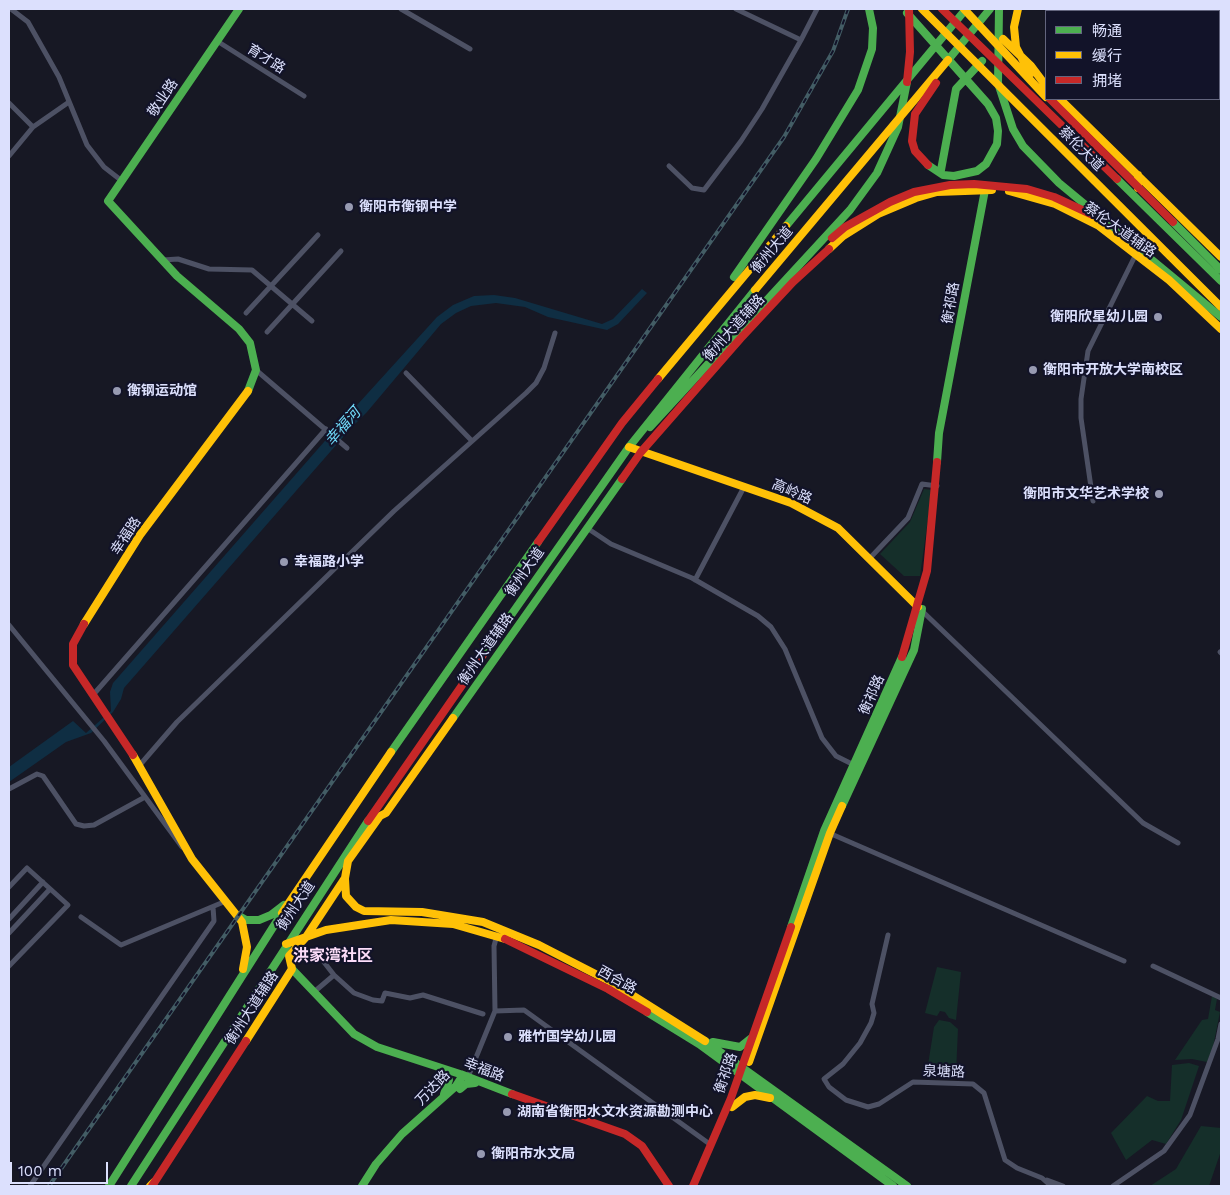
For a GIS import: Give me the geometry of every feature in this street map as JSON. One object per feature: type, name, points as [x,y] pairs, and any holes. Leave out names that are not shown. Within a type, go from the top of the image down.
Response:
[{"type":"main road","name":"敬业路","points":[[162,260],[108,201],[239,9]]},
{"type":"main road","points":[[695,333],[816,159],[858,90],[867,69],[872,49],[873,28],[869,9]]},
{"type":"main road","points":[[904,9],[988,104],[996,118],[997,144],[986,164],[972,173],[954,176],[943,174],[922,161],[912,141],[915,114],[964,40]]},
{"type":"main road","points":[[629,448],[661,416],[864,194],[889,150],[904,104],[908,75],[909,9]]},
{"type":"main road","name":"蔡伦大道","points":[[922,9],[1221,307]]},
{"type":"main road","name":"蔡伦大道","points":[[942,9],[1003,71],[1221,281]]},
{"type":"main road","points":[[965,9],[1045,94]]},
{"type":"main road","name":"衡州大道","points":[[109,1186],[291,899],[374,776],[622,423],[965,9]]},
{"type":"main road","name":"衡州大道","points":[[131,1186],[347,852],[522,596],[629,448],[718,335],[990,9]]},
{"type":"main road","points":[[999,9],[998,83],[1013,129],[1039,164],[1221,317]]},
{"type":"main road","points":[[1018,9],[1014,27],[1016,47],[1025,67],[1045,93]]},
{"type":"main road","points":[[941,170],[956,89],[1003,39],[1031,66],[1045,85]]},
{"type":"main road","points":[[1050,100],[1221,270]]},
{"type":"main road","points":[[1061,100],[1221,257]]},
{"type":"main road","points":[[1113,164],[1128,165]]},
{"type":"main road","points":[[1138,175],[1138,188]]},
{"type":"main road","points":[[938,192],[939,182]]},
{"type":"main road","points":[[792,273],[845,227],[866,214],[914,192],[950,185],[1004,185],[1054,197],[1094,216],[1137,246]]},
{"type":"main road","name":"衡州大道辅路","points":[[152,1185],[285,981],[292,969],[289,956],[306,937],[345,878],[348,861],[380,816],[386,813],[641,452],[740,339],[829,248],[878,214],[896,205],[938,192],[986,190]]},
{"type":"main road","name":"蔡伦大道辅路","points":[[986,190],[1028,195],[1062,207],[1099,226],[1136,254],[1221,329]]},
{"type":"main road","name":"衡祁路","points":[[693,1186],[753,1050],[827,832],[914,650],[927,571],[936,486],[939,432],[986,190]]},
{"type":"main road","points":[[162,260],[177,276],[239,329],[250,343],[256,370]]},
{"type":"main road","name":"幸福路","points":[[238,915],[192,859],[139,766],[74,665],[74,644],[93,608],[140,536],[250,388],[256,370]]},
{"type":"main road","name":"高岭路","points":[[629,448],[791,504],[838,528],[920,608]]},
{"type":"main road","name":"衡祁路","points":[[698,1186],[732,1108],[752,1035],[827,832],[854,765],[907,647],[920,608]]},
{"type":"main road","points":[[347,852],[348,861]]},
{"type":"main road","name":"西合路","points":[[345,878],[346,896],[356,907],[373,912],[422,912],[456,916],[500,928],[613,983],[703,1038],[779,1101],[893,1186]]},
{"type":"main road","points":[[238,915],[252,920],[265,918],[291,899]]},
{"type":"main road","points":[[238,915],[244,928],[247,942],[242,974]]},
{"type":"main road","name":"西合路","points":[[286,944],[326,930],[392,920],[453,924],[497,935],[608,989],[721,1060],[768,1085],[908,1186]]},
{"type":"main road","points":[[286,944],[289,956]]},
{"type":"main road","name":"幸福路","points":[[292,969],[355,1036],[377,1047],[625,1134],[642,1146],[669,1186]]},
{"type":"main road","name":"幸福路","points":[[285,981],[298,980],[355,1036],[376,1050],[464,1077],[623,1136],[639,1148],[665,1186]]},
{"type":"main road","points":[[703,1038],[722,1045],[740,1047],[745,1045],[752,1035]]},
{"type":"main road","points":[[753,1050],[755,1071],[768,1085]]},
{"type":"main road","points":[[721,1060],[734,1077],[731,1098]]},
{"type":"main road","points":[[442,1098],[448,1087],[446,1072]]},
{"type":"main road","name":"万达路","points":[[367,1186],[405,1136],[460,1089],[464,1077]]},
{"type":"main road","name":"万达路","points":[[362,1186],[376,1164],[402,1134],[464,1077]]},
{"type":"main road","points":[[460,1089],[466,1084],[476,1083]]},
{"type":"main road","points":[[732,1108],[739,1100],[755,1095],[779,1101]]},
{"type":"street","points":[[11,9],[28,22],[59,77],[87,145],[104,167],[122,181]]},
{"type":"street","points":[[402,9],[470,49]]},
{"type":"street","points":[[736,9],[801,40]]},
{"type":"street","points":[[669,166],[692,188],[704,190],[742,141],[817,9]]},
{"type":"street","name":"育才路","points":[[217,41],[304,96]]},
{"type":"street","points":[[9,156],[33,127],[69,102]]},
{"type":"street","points":[[9,103],[33,127]]},
{"type":"street","points":[[246,313],[318,235]]},
{"type":"street","points":[[267,332],[341,251]]},
{"type":"street","points":[[1093,501],[1081,408],[1088,351],[1136,254]]},
{"type":"street","points":[[162,260],[178,259],[209,269],[252,270],[312,321]]},
{"type":"street","points":[[139,766],[178,722],[394,511],[536,382],[555,333]]},
{"type":"street","points":[[256,370],[346,446]]},
{"type":"street","points":[[406,373],[472,441]]},
{"type":"street","points":[[93,695],[327,430]]},
{"type":"street","points":[[870,558],[908,518],[922,484],[936,486]]},
{"type":"street","points":[[695,580],[744,487]]},
{"type":"street","points":[[587,528],[611,544],[695,580],[758,616],[771,627],[785,648],[822,738],[836,756],[854,765]]},
{"type":"street","points":[[920,608],[1143,822],[1178,843]]},
{"type":"street","points":[[9,625],[104,741],[192,859]]},
{"type":"street","points":[[9,789],[37,774],[43,776],[76,824],[84,826],[94,825],[145,796]]},
{"type":"street","points":[[827,832],[1124,961]]},
{"type":"street","points":[[9,887],[27,868],[68,905],[9,964]]},
{"type":"street","points":[[9,918],[43,882]]},
{"type":"street","points":[[9,933],[50,889]]},
{"type":"street","points":[[81,917],[120,945],[226,901]]},
{"type":"street","points":[[30,1186],[214,921],[213,907]]},
{"type":"street","name":"泉塘路","points":[[888,934],[872,1004],[874,1013],[871,1023],[860,1043],[844,1064],[824,1079],[829,1088],[846,1100],[868,1107],[879,1104],[913,1082],[973,1084],[984,1093],[1006,1160],[1017,1168],[1042,1178],[1052,1186]]},
{"type":"street","points":[[464,1077],[495,1011],[494,946],[497,935]]},
{"type":"street","points":[[320,957],[334,975],[354,993],[373,1000],[382,1001],[385,993],[410,998],[423,995],[483,1014]]},
{"type":"street","points":[[1153,966],[1221,998]]},
{"type":"street","points":[[314,992],[334,975]]},
{"type":"street","points":[[495,1011],[524,1010],[710,1145]]},
{"type":"street","points":[[1113,1186],[1164,1151],[1190,1115],[1218,1039],[1221,1024]]},
{"type":"street","points":[[1042,1178],[1063,1186]]},
{"type":"green space","points":[[924,489],[932,490],[920,576],[904,576],[880,554],[910,522]]},
{"type":"green space","points":[[937,967],[961,972],[956,1020],[949,1018],[945,1012],[940,1011],[937,1016],[925,1013]]},
{"type":"green space","points":[[1212,996],[1217,999],[1215,1010],[1220,1012],[1213,1047],[1207,1062],[1192,1059],[1175,1060],[1202,1020],[1208,1019]]},
{"type":"green space","points":[[939,1020],[950,1022],[958,1029],[956,1073],[927,1071],[934,1027]]},
{"type":"green space","points":[[1189,1063],[1199,1066],[1181,1120],[1166,1144],[1152,1140],[1126,1160],[1111,1133],[1147,1096],[1158,1101],[1170,1101],[1172,1065]]},
{"type":"green space","points":[[1201,1126],[1221,1128],[1221,1151],[1209,1186],[1150,1186],[1176,1169]]},
{"type":"water","name":"幸福河","points":[[642,289],[647,293],[618,324],[607,330],[548,317],[525,307],[496,303],[471,306],[456,313],[441,324],[367,412],[124,688],[121,699],[113,712],[91,733],[66,742],[9,782],[9,767],[73,721],[86,733],[111,711],[110,692],[113,683],[338,426],[437,317],[453,305],[474,296],[494,295],[515,298],[602,324],[613,319]]},
{"type":"railway","points":[[49,1186],[784,137],[833,51],[848,9]]},
{"type":"traffic: fast","points":[[239,9],[108,201],[177,276],[239,329],[250,343],[256,370],[248,391]]},
{"type":"traffic: fast","points":[[734,277],[816,159],[858,90],[872,49],[873,28],[869,9]]},
{"type":"traffic: fast","points":[[786,226],[966,9]]},
{"type":"traffic: fast","points":[[948,60],[990,9]]},
{"type":"traffic: fast","points":[[999,9],[998,83],[1013,129],[1023,146],[1059,183],[1221,317]]},
{"type":"traffic: fast","points":[[907,13],[988,104],[996,118],[998,131],[997,144],[986,164],[977,171],[954,176],[943,175],[928,165]]},
{"type":"traffic: fast","points":[[941,170],[956,89],[982,61]]},
{"type":"traffic: fast","points":[[650,427],[850,210],[877,173],[898,127],[907,82]]},
{"type":"traffic: fast","points":[[1117,179],[1221,281]]},
{"type":"traffic: fast","points":[[937,462],[939,433],[985,190]]},
{"type":"traffic: fast","points":[[1173,222],[1221,270]]},
{"type":"traffic: fast","points":[[483,655],[629,447],[755,290]]},
{"type":"traffic: fast","points":[[453,718],[622,479]]},
{"type":"traffic: fast","points":[[391,752],[538,542]]},
{"type":"traffic: fast","points":[[842,806],[914,650],[922,609]]},
{"type":"traffic: fast","points":[[791,927],[824,831],[902,657]]},
{"type":"traffic: fast","points":[[131,1186],[368,821]]},
{"type":"traffic: fast","points":[[239,916],[246,920],[259,920],[271,915],[284,905]]},
{"type":"traffic: fast","points":[[109,1186],[282,913]]},
{"type":"traffic: fast","points":[[292,969],[354,1034],[377,1047],[463,1075],[512,1094]]},
{"type":"traffic: fast","points":[[647,1012],[699,1044],[893,1186]]},
{"type":"traffic: fast","points":[[713,1042],[740,1047],[750,1039]]},
{"type":"traffic: fast","points":[[705,1041],[907,1186]]},
{"type":"traffic: fast","points":[[444,1094],[449,1080],[446,1073]]},
{"type":"traffic: fast","points":[[362,1186],[376,1164],[402,1134],[456,1086],[463,1075]]},
{"type":"traffic: fast","points":[[460,1089],[466,1084],[475,1083]]},
{"type":"traffic: slow","points":[[922,9],[1221,307]]},
{"type":"traffic: slow","points":[[964,9],[1045,96]]},
{"type":"traffic: slow","points":[[1018,9],[1014,27],[1016,47],[1030,74]]},
{"type":"traffic: slow","points":[[1003,39],[1031,66],[1045,85]]},
{"type":"traffic: slow","points":[[755,290],[948,60]]},
{"type":"traffic: slow","points":[[1061,100],[1221,257]]},
{"type":"traffic: slow","points":[[1138,175],[1138,188]]},
{"type":"traffic: slow","points":[[829,249],[843,236],[878,214],[916,198],[937,192],[992,190]]},
{"type":"traffic: slow","points":[[1009,191],[1055,204],[1099,226],[1169,280],[1221,329]]},
{"type":"traffic: slow","points":[[658,379],[786,226]]},
{"type":"traffic: slow","points":[[84,624],[140,535],[248,391]]},
{"type":"traffic: slow","points":[[629,447],[791,503],[838,528],[918,607]]},
{"type":"traffic: slow","points":[[246,1041],[292,969],[289,956],[306,937],[345,878],[348,861],[380,816],[386,813],[453,718]]},
{"type":"traffic: slow","points":[[282,913],[391,752]]},
{"type":"traffic: slow","points":[[133,755],[192,859],[242,922],[247,947],[243,969]]},
{"type":"traffic: slow","points":[[749,1062],[830,833],[842,806]]},
{"type":"traffic: slow","points":[[345,879],[346,896],[356,907],[364,911],[422,912],[483,922],[539,945],[613,983],[705,1041]]},
{"type":"traffic: slow","points":[[286,944],[326,930],[391,920],[453,924],[505,939]]},
{"type":"traffic: slow","points":[[732,1107],[745,1097],[755,1095],[770,1098]]},
{"type":"traffic: slow","points":[[150,1186],[154,1182]]},
{"type":"traffic: jam","points":[[907,82],[910,52],[909,9]]},
{"type":"traffic: jam","points":[[942,9],[1117,179]]},
{"type":"traffic: jam","points":[[928,165],[915,151],[912,141],[915,114],[936,83]]},
{"type":"traffic: jam","points":[[1051,100],[1173,222]]},
{"type":"traffic: jam","points":[[832,238],[845,227],[890,202],[914,192],[950,185],[974,184],[1027,189],[1054,197],[1093,215]]},
{"type":"traffic: jam","points":[[622,479],[641,452],[740,339],[793,282],[829,249]]},
{"type":"traffic: jam","points":[[538,542],[622,423],[658,379]]},
{"type":"traffic: jam","points":[[902,657],[927,571],[937,462]]},
{"type":"traffic: jam","points":[[84,624],[73,644],[73,665],[133,755]]},
{"type":"traffic: jam","points":[[368,821],[483,655]]},
{"type":"traffic: jam","points":[[693,1186],[731,1098],[791,927]]},
{"type":"traffic: jam","points":[[505,939],[608,989],[647,1012]]},
{"type":"traffic: jam","points":[[152,1186],[246,1041]]},
{"type":"traffic: jam","points":[[512,1094],[625,1134],[642,1146],[669,1186]]},
{"type":"place","name":"衡阳市衡钢中学","points":[[349,207]]},
{"type":"place","name":"衡阳欣星幼儿园","points":[[1158,317]]},
{"type":"place","name":"衡阳市开放大学南校区","points":[[1033,370]]},
{"type":"place","name":"衡钢运动馆","points":[[117,391]]},
{"type":"place","name":"衡阳市文华艺术学校","points":[[1159,494]]},
{"type":"place","name":"幸福路小学","points":[[284,562]]},
{"type":"place","name":"雅竹国学幼儿园","points":[[508,1037]]},
{"type":"place","name":"湖南省衡阳水文水资源勘测中心","points":[[507,1112]]},
{"type":"place","name":"衡阳市水文局","points":[[481,1154]]},
{"type":"district","name":"洪家湾社区","points":[[333,956]]}]
